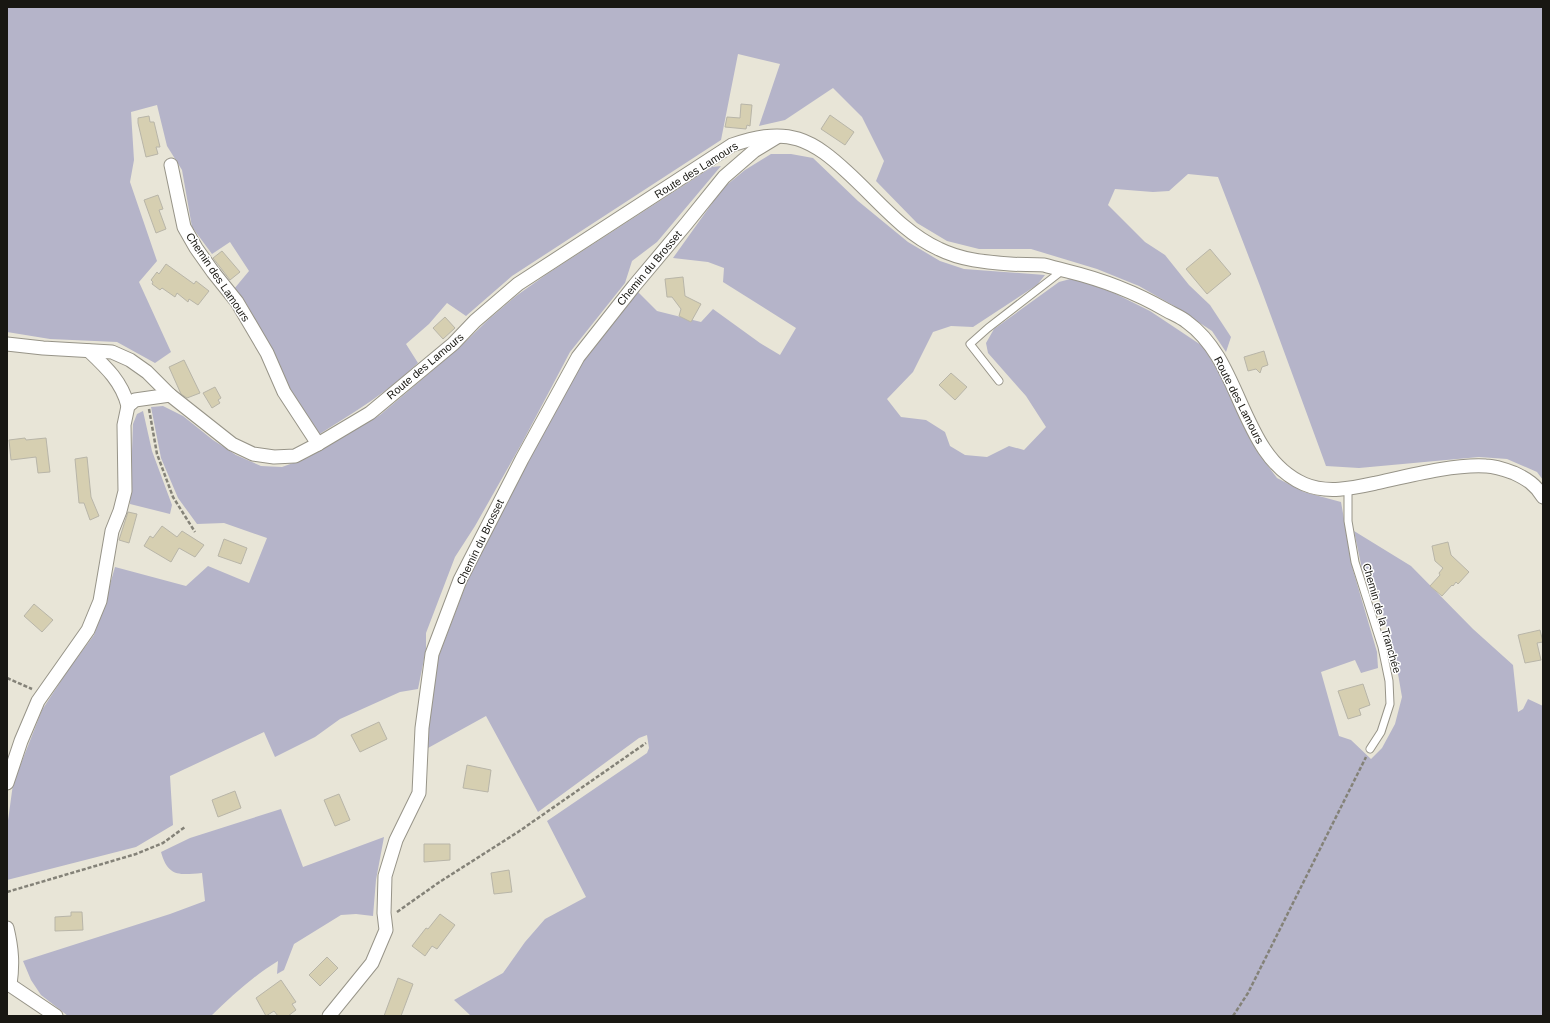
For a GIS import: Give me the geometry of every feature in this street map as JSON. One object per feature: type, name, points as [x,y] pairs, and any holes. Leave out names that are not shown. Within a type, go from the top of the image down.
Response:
[{"type":"street","name":"Route des Lamours","points":[[7,344],[43,348],[112,352],[130,360],[147,372],[170,395],[232,444],[253,454],[274,458],[295,456],[370,413],[453,344],[475,321],[518,284],[732,145],[754,138],[778,136],[798,139],[814,146],[831,157],[906,229],[941,250],[971,260],[1044,266],[1121,286],[1150,300],[1188,322],[1207,340],[1221,363],[1260,442],[1271,459],[1289,476],[1306,485],[1327,490],[1348,488],[1466,466],[1488,466],[1510,472],[1527,480],[1538,489],[1543,498]]},
{"type":"street","name":"Chemin du Brosset","points":[[329,1016],[372,964],[386,930],[385,876],[396,840],[419,794],[422,728],[432,654],[463,573],[522,459],[578,357],[634,286],[724,177],[754,152],[778,136]]},
{"type":"street","name":"Chemin des Lamours","points":[[171,165],[184,227],[196,248],[237,302],[266,353],[284,392],[318,444]]},
{"type":"street","points":[[7,783],[21,741],[38,701],[88,630],[100,601],[112,531],[120,511],[125,491],[124,425],[128,406],[120,384],[108,369],[89,351]]},
{"type":"street","points":[[128,406],[135,400],[170,395]]},
{"type":"street","points":[[7,928],[13,967],[8,985],[56,1016]]},
{"type":"lane","points":[[999,382],[970,344],[988,328],[1063,270]]},
{"type":"lane","name":"Chemin de la Tranchée","points":[[1348,488],[1348,521],[1355,562],[1382,647],[1389,681],[1390,704],[1381,732],[1370,749]]},
{"type":"path","points":[[147,398],[156,454],[173,497],[195,532]]},
{"type":"path","points":[[7,678],[43,693]]},
{"type":"path","points":[[385,921],[438,883],[518,832],[646,743]]},
{"type":"path","points":[[1233,1016],[1248,993],[1370,749]]},
{"type":"path","points":[[7,892],[136,854],[163,843],[185,827]]},
{"type":"shaded area","points":[[7,7],[1543,7],[1543,480],[1537,472],[1507,459],[1479,457],[1359,468],[1326,466],[1218,177],[1188,174],[1169,191],[1153,192],[1115,189],[1108,205],[1145,242],[1165,255],[1189,285],[1210,305],[1231,337],[1226,352],[1212,331],[1174,306],[1139,286],[1097,269],[1031,249],[979,249],[947,241],[917,223],[876,181],[884,161],[862,117],[833,88],[785,120],[759,126],[780,64],[738,54],[721,140],[512,276],[466,316],[447,303],[429,324],[406,344],[418,363],[407,374],[382,393],[318,435],[289,390],[246,303],[234,289],[249,271],[230,242],[212,254],[192,227],[182,170],[167,146],[157,105],[131,112],[134,160],[130,182],[157,261],[139,282],[171,352],[155,363],[117,342],[50,339],[7,332]]},
{"type":"shaded area","points":[[771,154],[791,154],[813,158],[858,201],[908,242],[940,261],[964,269],[1045,275],[1037,285],[973,327],[951,326],[933,332],[913,372],[887,399],[901,417],[926,420],[945,432],[950,446],[965,455],[987,457],[1009,446],[1024,450],[1046,427],[1026,396],[988,353],[986,343],[994,329],[1059,282],[1074,278],[1114,293],[1150,311],[1204,347],[1229,391],[1256,450],[1277,478],[1304,492],[1341,502],[1353,570],[1377,652],[1378,668],[1361,673],[1355,660],[1321,672],[1339,736],[1351,740],[1371,759],[1382,748],[1395,724],[1402,697],[1397,668],[1379,598],[1362,569],[1354,531],[1411,566],[1473,629],[1513,665],[1518,712],[1523,709],[1528,699],[1543,706],[1543,1016],[471,1016],[454,1000],[503,973],[525,942],[545,919],[586,897],[547,821],[647,753],[649,748],[647,735],[639,738],[538,812],[486,716],[428,748],[426,731],[438,658],[473,566],[554,408],[585,356],[637,291],[657,311],[701,322],[713,309],[760,343],[780,355],[796,328],[723,282],[724,268],[708,262],[673,258],[723,188],[745,170]]},
{"type":"shaded area","points":[[721,166],[657,242],[632,261],[625,283],[570,352],[522,443],[475,526],[455,557],[426,633],[426,649],[418,689],[400,692],[340,719],[315,737],[275,757],[264,732],[170,776],[173,825],[136,847],[7,880],[7,828],[13,784],[42,710],[68,670],[94,635],[115,567],[186,586],[208,566],[249,583],[267,538],[224,523],[197,524],[178,498],[161,458],[151,407],[163,406],[183,416],[213,440],[236,455],[261,466],[282,467],[307,458],[380,415],[459,348],[489,319],[516,296],[547,274],[712,167]]},
{"type":"shaded area","points":[[143,411],[152,451],[172,505],[170,514],[130,504],[133,424],[137,414]]},
{"type":"shaded area","points":[[281,809],[303,867],[384,837],[376,880],[373,916],[356,914],[341,915],[294,944],[284,970],[277,974],[278,961],[251,980],[211,1016],[68,1016],[41,995],[31,980],[23,961],[170,914],[205,901],[202,873],[176,873],[167,866],[161,852],[190,838]]},
{"type":"building","points":[[741,104],[752,105],[750,126],[747,125],[746,129],[725,127],[727,117],[740,118]]},
{"type":"building","points":[[830,115],[854,132],[845,145],[821,129]]},
{"type":"building","points":[[149,116],[150,122],[154,122],[160,147],[156,147],[158,154],[146,157],[138,118]]},
{"type":"building","points":[[158,195],[163,209],[159,210],[166,229],[156,233],[144,200]]},
{"type":"building","points":[[1210,249],[1231,274],[1207,294],[1186,269]]},
{"type":"building","points":[[222,251],[240,272],[230,280],[213,258]]},
{"type":"building","points":[[166,264],[194,284],[196,281],[209,291],[198,305],[189,299],[188,302],[177,293],[175,297],[162,288],[160,290],[152,284],[153,282],[151,280],[157,272],[159,274]]},
{"type":"building","points":[[683,277],[685,296],[701,304],[691,322],[679,316],[681,309],[672,297],[667,297],[665,279]]},
{"type":"building","points":[[445,317],[455,328],[443,339],[433,328]]},
{"type":"building","points":[[1264,351],[1268,365],[1262,367],[1260,373],[1256,369],[1248,371],[1244,357]]},
{"type":"building","points":[[184,360],[200,393],[187,398],[181,394],[169,367]]},
{"type":"building","points":[[951,373],[967,387],[955,400],[939,385]]},
{"type":"building","points":[[215,387],[221,398],[218,400],[220,403],[212,408],[203,393]]},
{"type":"building","points":[[25,438],[26,440],[46,438],[50,472],[38,473],[36,457],[11,460],[9,440]]},
{"type":"building","points":[[87,457],[91,497],[99,516],[90,520],[84,503],[79,503],[75,459]]},
{"type":"building","points":[[128,512],[137,514],[129,543],[119,540]]},
{"type":"building","points":[[162,526],[177,537],[182,531],[204,545],[195,557],[179,548],[171,562],[144,546],[150,536],[153,538]]},
{"type":"building","points":[[224,539],[247,548],[241,564],[218,556]]},
{"type":"building","points":[[1448,542],[1451,555],[1469,572],[1458,584],[1456,582],[1453,586],[1452,585],[1442,596],[1430,586],[1440,575],[1439,573],[1443,568],[1435,561],[1432,546]]},
{"type":"building","points":[[34,604],[53,620],[42,632],[24,616]]},
{"type":"building","points":[[1540,630],[1543,642],[1537,643],[1541,660],[1525,663],[1518,635]]},
{"type":"building","points":[[1363,684],[1370,705],[1359,709],[1361,715],[1348,719],[1338,691]]},
{"type":"building","points":[[379,722],[387,739],[360,752],[351,735]]},
{"type":"building","points":[[467,765],[491,770],[488,792],[463,788]]},
{"type":"building","points":[[235,791],[241,808],[218,817],[212,800]]},
{"type":"building","points":[[339,794],[350,820],[335,826],[324,800]]},
{"type":"building","points":[[424,844],[450,844],[450,860],[424,862]]},
{"type":"building","points":[[509,870],[512,892],[494,894],[491,873]]},
{"type":"building","points":[[71,912],[82,912],[83,930],[55,931],[55,917],[71,916]]},
{"type":"building","points":[[440,914],[455,925],[437,949],[432,946],[425,956],[412,946],[426,928],[428,929]]},
{"type":"building","points":[[327,957],[338,968],[320,986],[309,975]]},
{"type":"building","points":[[398,978],[413,984],[401,1016],[384,1016]]},
{"type":"building","points":[[281,980],[296,1002],[292,1004],[296,1010],[288,1016],[278,1016],[274,1011],[266,1016],[256,998]]}]
